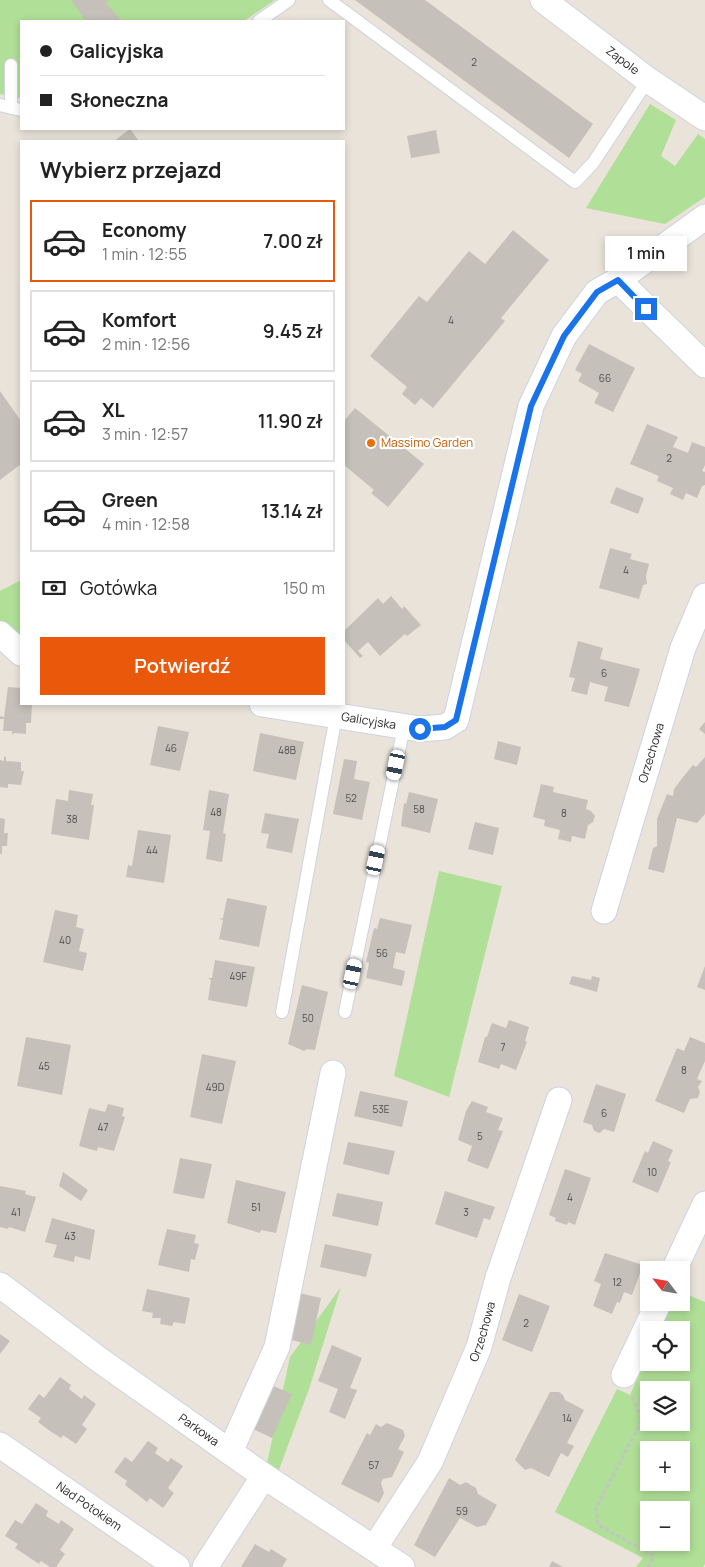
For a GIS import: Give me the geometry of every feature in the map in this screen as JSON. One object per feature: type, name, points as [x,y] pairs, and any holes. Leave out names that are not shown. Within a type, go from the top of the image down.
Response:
[{"type":"street","name":"Zapole","points":[[543,0],[648,80],[705,118]]},
{"type":"street","name":"Galicyjska","points":[[268,705],[420,729],[445,727],[456,720],[531,406],[564,336],[597,292],[618,280],[705,217]]},
{"type":"street","points":[[618,280],[705,365]]},
{"type":"street","name":"Orzechowa","points":[[604,911],[683,648],[705,596]]},
{"type":"street","points":[[0,634],[20,652]]},
{"type":"street","points":[[230,1452],[276,1347],[333,1073]]},
{"type":"street","name":"Orzechowa","points":[[375,1547],[430,1462],[479,1347],[498,1278],[559,1100]]},
{"type":"street","points":[[678,1261],[705,1204]]},
{"type":"street","name":"Parkowa","points":[[0,1285],[101,1361],[264,1476],[375,1547],[402,1567]]},
{"type":"street","points":[[624,1375],[654,1311]]},
{"type":"street","name":"Nad Potokiem","points":[[0,1445],[177,1567]]},
{"type":"street","points":[[205,1567],[264,1476]]},
{"type":"lane","points":[[259,20],[289,0]]},
{"type":"lane","points":[[329,0],[575,182],[593,163],[648,80]]},
{"type":"lane","points":[[11,65],[11,108]]},
{"type":"lane","points":[[282,1012],[336,716]]},
{"type":"lane","points":[[345,1012],[404,727]]},
{"type":"path","points":[[624,1375],[642,1420],[596,1508],[598,1525],[654,1556],[648,1567]]},
{"type":"green space","points":[[0,0],[275,0],[245,20],[20,20],[20,98],[0,94]]},
{"type":"green space","points":[[650,104],[676,120],[661,156],[675,166],[698,134],[705,139],[705,197],[665,224],[586,208]]},
{"type":"green space","points":[[20,581],[20,643],[0,625],[0,591]]},
{"type":"green space","points":[[439,871],[502,886],[449,1097],[394,1076]]},
{"type":"green space","points":[[341,1287],[309,1389],[277,1475],[267,1463],[290,1357]]},
{"type":"green space","points":[[690,1296],[705,1302],[705,1564],[703,1567],[636,1567],[643,1558],[555,1512],[617,1389],[630,1395],[641,1371],[690,1371],[690,1321],[663,1321],[667,1311],[690,1311]]},
{"type":"building","points":[[71,0],[109,0],[106,3],[121,20],[85,20]]},
{"type":"building","points":[[355,0],[425,0],[593,124],[569,158]]},
{"type":"building","points":[[131,130],[138,140],[115,140]]},
{"type":"building","points":[[436,130],[440,153],[411,158],[407,136]]},
{"type":"building","points":[[513,230],[549,260],[501,318],[505,321],[433,408],[421,398],[415,405],[402,394],[407,387],[370,356],[419,296],[427,302],[469,251],[485,264]]},
{"type":"building","points":[[589,344],[635,368],[613,412],[594,403],[599,393],[578,381],[582,374],[575,370]]},
{"type":"building","points":[[0,391],[20,420],[20,465],[0,480]]},
{"type":"building","name":"Massimo Garden","points":[[355,408],[424,464],[388,507],[371,493],[374,490],[345,466],[345,420]]},
{"type":"building","points":[[647,424],[678,437],[673,447],[688,453],[692,442],[705,447],[705,465],[702,471],[705,472],[705,485],[702,486],[697,498],[686,493],[683,500],[670,494],[673,488],[657,481],[659,476],[630,464]]},
{"type":"building","points":[[616,487],[644,498],[638,514],[610,503]]},
{"type":"building","points":[[610,548],[632,554],[630,559],[649,564],[646,576],[647,584],[643,585],[639,599],[599,588]]},
{"type":"building","points":[[391,596],[402,609],[404,606],[421,625],[407,636],[405,634],[380,656],[368,642],[358,651],[363,656],[360,658],[345,641],[345,630],[378,598],[383,604]]},
{"type":"building","points":[[578,641],[603,648],[600,659],[640,669],[629,707],[604,701],[608,687],[590,682],[587,695],[571,691],[575,678],[569,677]]},
{"type":"building","points":[[8,687],[20,688],[20,705],[32,705],[31,723],[26,723],[26,734],[14,733],[12,735],[12,731],[3,731],[4,719],[0,719],[0,716],[4,717]]},
{"type":"building","points":[[705,722],[705,734],[699,729]]},
{"type":"building","points":[[158,726],[189,732],[180,771],[150,765]]},
{"type":"building","points":[[260,733],[304,742],[296,780],[253,771]]},
{"type":"building","points":[[498,741],[521,747],[517,765],[494,759]]},
{"type":"building","points":[[4,756],[6,761],[21,762],[21,771],[24,771],[21,785],[8,784],[8,788],[0,787],[0,760],[4,761]]},
{"type":"building","points":[[705,757],[705,814],[697,823],[677,818],[664,873],[648,869],[653,848],[657,846],[657,819],[667,794],[673,796],[674,789],[683,777],[693,765],[696,767]]},
{"type":"building","points":[[344,759],[357,761],[354,779],[370,782],[362,820],[333,814]]},
{"type":"building","points":[[541,784],[554,787],[553,792],[588,800],[586,809],[595,816],[593,822],[588,825],[585,839],[572,836],[571,842],[558,839],[560,830],[544,826],[545,820],[533,817]]},
{"type":"building","points":[[69,790],[93,794],[91,805],[94,805],[89,840],[51,834],[56,799],[68,801]]},
{"type":"building","points":[[209,790],[229,794],[223,833],[226,834],[222,862],[206,859],[210,831],[203,830]]},
{"type":"building","points":[[409,792],[438,799],[430,833],[401,826],[404,803],[406,804]]},
{"type":"building","points":[[265,813],[299,819],[292,853],[266,848],[269,834],[261,833]]},
{"type":"building","points":[[0,818],[5,819],[4,833],[8,833],[7,846],[2,846],[2,854],[0,854]]},
{"type":"building","points":[[475,822],[499,828],[493,855],[468,849]]},
{"type":"building","points":[[138,830],[171,835],[164,883],[126,877],[128,865],[132,866]]},
{"type":"building","points":[[227,898],[267,906],[259,947],[219,939],[223,920],[219,919],[223,918]]},
{"type":"building","points":[[55,910],[78,915],[76,927],[84,929],[79,951],[87,953],[83,971],[43,962]]},
{"type":"building","points":[[380,918],[412,925],[405,954],[396,952],[393,968],[405,971],[402,986],[366,978],[369,963],[366,962],[374,928],[377,929]]},
{"type":"building","points":[[215,960],[255,967],[247,1007],[208,1000],[211,980],[208,978],[212,978]]},
{"type":"building","points":[[705,966],[705,990],[697,987]]},
{"type":"building","points":[[572,976],[591,980],[592,976],[600,978],[597,992],[569,984]]},
{"type":"building","points":[[302,985],[328,992],[315,1050],[307,1049],[304,1051],[288,1044]]},
{"type":"building","points":[[509,1020],[529,1027],[525,1041],[527,1042],[516,1070],[501,1064],[499,1069],[478,1062],[485,1037],[487,1037],[492,1023],[506,1028]]},
{"type":"building","points":[[26,1037],[71,1045],[62,1095],[17,1086]]},
{"type":"building","points":[[690,1037],[705,1043],[705,1061],[697,1079],[702,1081],[698,1087],[700,1092],[698,1098],[690,1099],[684,1113],[655,1101],[677,1048],[684,1051]]},
{"type":"building","points":[[202,1054],[236,1061],[222,1124],[190,1117]]},
{"type":"building","points":[[596,1084],[626,1094],[614,1132],[604,1129],[600,1133],[594,1131],[592,1125],[583,1122]]},
{"type":"building","points":[[360,1091],[408,1101],[402,1127],[354,1116]]},
{"type":"building","points":[[472,1101],[488,1107],[486,1112],[503,1118],[498,1130],[503,1131],[488,1169],[467,1161],[472,1146],[458,1140],[466,1111]]},
{"type":"building","points":[[108,1104],[124,1108],[122,1116],[125,1117],[114,1151],[98,1147],[97,1151],[79,1146],[89,1108],[105,1112]]},
{"type":"building","points":[[653,1141],[673,1150],[668,1161],[671,1162],[658,1193],[632,1182],[645,1151],[648,1153]]},
{"type":"building","points":[[348,1142],[395,1151],[389,1175],[343,1164]]},
{"type":"building","points":[[180,1158],[212,1164],[204,1199],[173,1193]]},
{"type":"building","points":[[565,1169],[591,1178],[575,1225],[568,1222],[567,1225],[555,1221],[556,1218],[549,1215]]},
{"type":"building","points":[[63,1172],[88,1190],[81,1201],[59,1186]]},
{"type":"building","points":[[236,1180],[286,1192],[276,1233],[261,1230],[260,1233],[227,1223]]},
{"type":"building","points":[[0,1186],[26,1191],[25,1194],[36,1197],[25,1232],[9,1227],[8,1229],[0,1227]]},
{"type":"building","points":[[445,1191],[495,1207],[490,1220],[484,1218],[477,1238],[435,1224]]},
{"type":"building","points":[[337,1193],[383,1202],[378,1226],[332,1216]]},
{"type":"building","points":[[52,1218],[95,1230],[90,1260],[75,1256],[74,1262],[53,1257],[57,1245],[45,1242]]},
{"type":"building","points":[[167,1229],[196,1235],[194,1243],[199,1244],[195,1260],[191,1259],[189,1272],[158,1265]]},
{"type":"building","points":[[325,1244],[372,1254],[366,1277],[320,1267]]},
{"type":"building","points":[[605,1253],[640,1264],[640,1273],[632,1295],[624,1292],[620,1303],[617,1302],[612,1314],[593,1306],[601,1284],[594,1281]]},
{"type":"building","points":[[147,1289],[190,1298],[185,1324],[174,1322],[172,1326],[160,1324],[161,1318],[152,1318],[153,1313],[142,1311]]},
{"type":"building","points":[[299,1293],[321,1298],[311,1345],[288,1339]]},
{"type":"building","points":[[519,1294],[550,1306],[532,1352],[502,1340]]},
{"type":"building","points":[[0,1334],[10,1341],[0,1354]]},
{"type":"building","points":[[332,1345],[362,1358],[350,1388],[357,1390],[345,1419],[329,1412],[338,1389],[318,1381]]},
{"type":"building","points":[[60,1377],[71,1385],[69,1389],[82,1399],[84,1395],[96,1404],[82,1425],[87,1429],[76,1444],[63,1435],[61,1438],[50,1431],[38,1422],[41,1418],[28,1409],[39,1394],[44,1398]]},
{"type":"building","points":[[271,1385],[292,1394],[272,1438],[251,1428]]},
{"type":"building","points":[[550,1392],[559,1392],[565,1400],[584,1410],[567,1443],[574,1446],[568,1457],[561,1453],[549,1477],[531,1468],[525,1470],[515,1460]]},
{"type":"building","points":[[387,1423],[403,1430],[405,1436],[398,1449],[404,1452],[392,1477],[383,1479],[381,1483],[384,1493],[379,1503],[341,1484],[367,1433],[370,1435],[376,1424],[381,1427]]},
{"type":"building","points":[[148,1441],[158,1448],[155,1453],[162,1458],[168,1462],[171,1458],[183,1466],[168,1488],[174,1493],[163,1508],[150,1498],[147,1502],[125,1485],[127,1481],[114,1472],[125,1457],[132,1462]]},
{"type":"building","points":[[449,1478],[460,1485],[466,1482],[476,1488],[478,1494],[497,1505],[486,1525],[477,1527],[460,1518],[435,1557],[414,1545]]},
{"type":"building","points":[[36,1503],[48,1511],[46,1516],[59,1524],[61,1520],[74,1529],[60,1550],[65,1554],[56,1567],[50,1567],[41,1561],[39,1564],[15,1548],[18,1544],[5,1536],[15,1520],[22,1524]]},
{"type":"building","points":[[255,1544],[269,1552],[271,1549],[287,1559],[282,1567],[241,1567]]},
{"type":"building","points":[[552,1561],[563,1567],[549,1567]]},
{"type":"place","name":"Massimo Garden","points":[[371,443]]},
{"type":"route","points":[[420,729],[445,727],[456,720],[531,406],[564,336],[597,292],[618,280],[646,309]]}]
